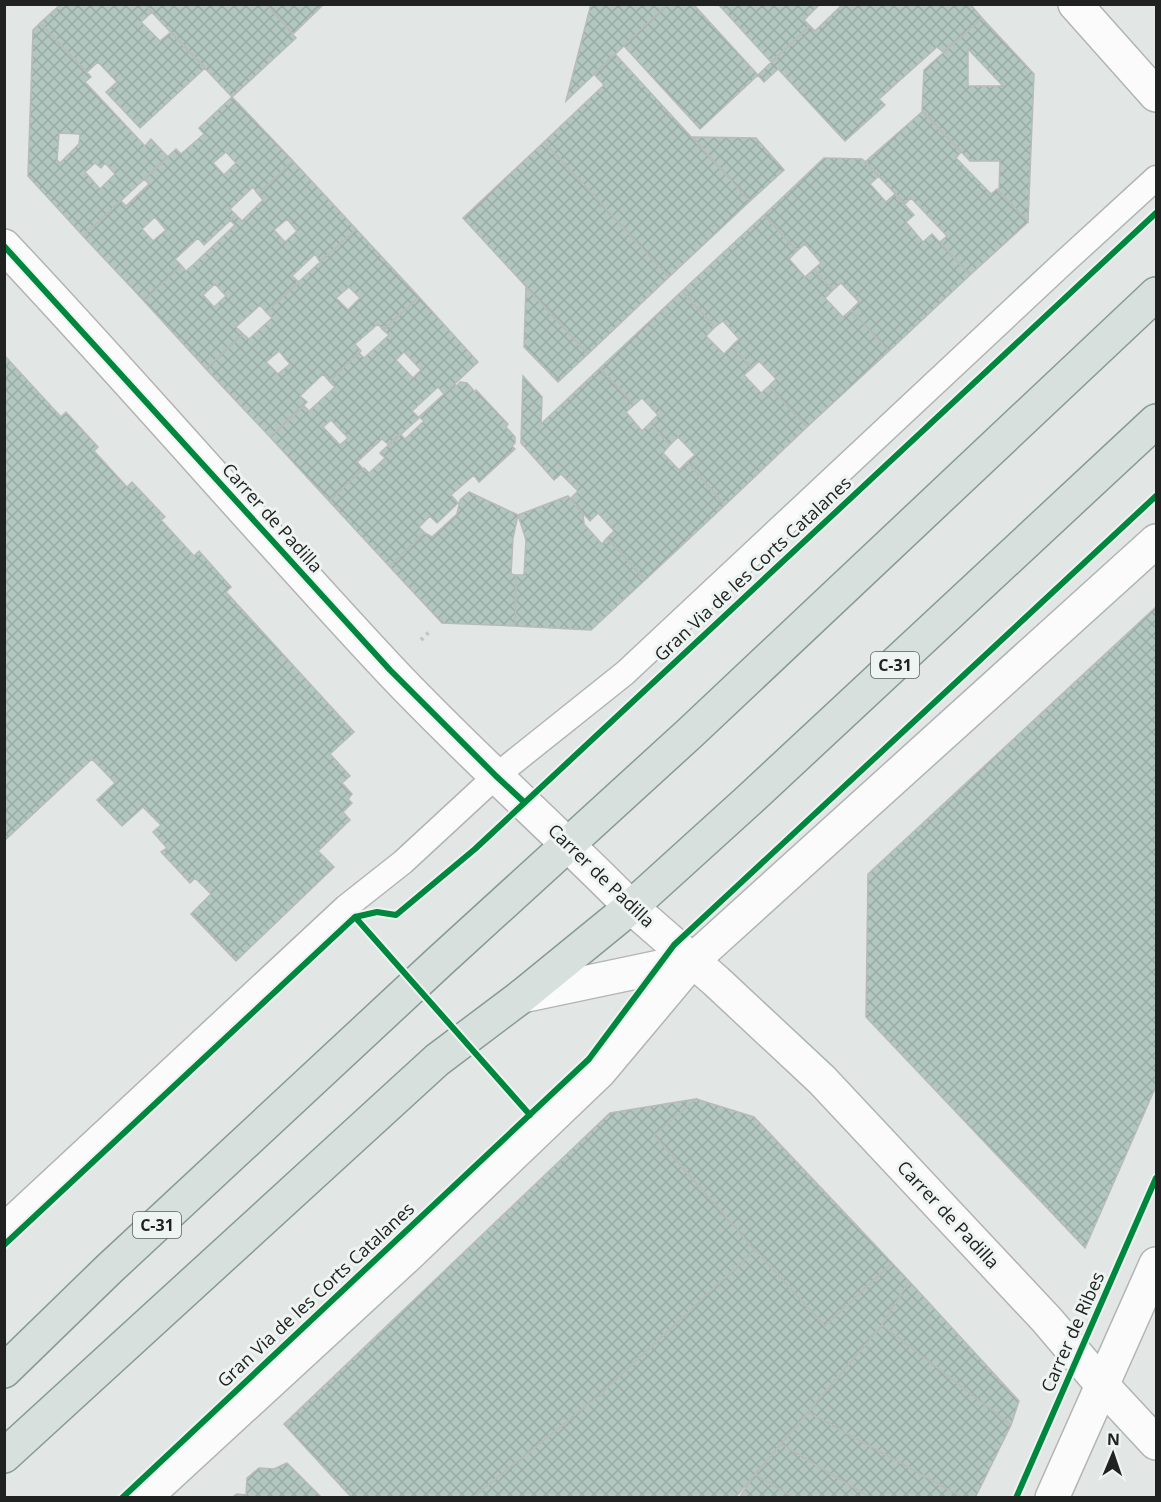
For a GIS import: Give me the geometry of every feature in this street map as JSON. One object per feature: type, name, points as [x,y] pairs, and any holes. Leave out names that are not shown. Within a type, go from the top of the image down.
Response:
[{"type":"main road","name":"C-31","points":[[4,1371],[109,1269],[439,962],[690,733],[1156,294]]},
{"type":"main road","name":"C-31","points":[[4,1456],[437,1060],[522,996],[631,907],[767,784],[1156,421]]},
{"type":"street","points":[[1075,4],[1156,95]]},
{"type":"street","name":"Carrer de Padilla","points":[[4,246],[390,670],[631,907],[693,960],[822,1080],[1047,1320],[1103,1386],[1156,1443]]},
{"type":"street","points":[[144,1497],[408,1256],[600,1071],[693,960],[1156,541]]},
{"type":"street","points":[[522,996],[693,960]]},
{"type":"street","points":[[1052,1497],[1156,1264]]},
{"type":"lane","name":"Gran Via de les Corts Catalanes","points":[[4,1225],[346,907],[403,862],[496,776],[625,674],[1156,178]]},
{"type":"path","points":[[421,640],[429,632]]},
{"type":"building","points":[[61,4],[144,4],[152,12],[141,22],[160,41],[171,32],[205,68],[140,128],[106,92],[117,82],[98,62],[87,72],[40,23]]},
{"type":"building","points":[[144,4],[266,4],[296,38],[232,97]]},
{"type":"building","points":[[266,4],[324,4],[293,34]]},
{"type":"building","points":[[591,4],[668,4],[566,101]]},
{"type":"building","points":[[668,4],[693,4],[758,75],[700,129],[624,46]]},
{"type":"building","points":[[718,4],[820,4],[804,20],[810,26],[771,62]]},
{"type":"building","points":[[843,4],[970,4],[982,18],[943,52],[937,47],[879,99],[885,105],[845,141],[778,69],[764,82],[758,75],[808,27],[810,26],[815,31]]},
{"type":"building","points":[[982,18],[1034,74],[1028,222],[999,191],[1000,161],[970,161],[922,111],[924,70]],"holes":[[[968,49],[1003,86],[968,86]]]},
{"type":"building","points":[[40,23],[91,77],[85,82],[145,146],[151,139],[168,157],[83,236],[28,176],[33,30]],"holes":[[[59,133],[80,134],[79,144],[60,163],[57,160]],[[95,163],[101,168],[105,163],[115,174],[100,189],[85,172]]]},
{"type":"building","points":[[615,54],[750,201],[669,277],[544,142],[604,85],[594,74]]},
{"type":"building","points":[[232,97],[293,161],[258,194],[253,187],[230,209],[236,215],[204,245],[198,238],[175,259],[181,265],[144,301],[83,236],[121,201],[126,206],[149,184],[144,179],[176,149],[181,154],[204,134],[199,128]],"holes":[[[226,152],[236,163],[224,175],[213,163]],[[155,217],[166,230],[153,241],[142,229]]]},
{"type":"building","points":[[923,111],[961,152],[956,158],[991,194],[997,189],[1028,222],[970,275],[940,242],[947,236],[911,198],[905,204],[865,162]]},
{"type":"building","points":[[692,137],[756,138],[784,170],[750,201]]},
{"type":"building","points":[[544,142],[669,277],[588,354],[463,218]]},
{"type":"building","points":[[824,158],[862,159],[879,176],[870,184],[886,202],[895,194],[914,215],[906,222],[923,242],[932,234],[970,275],[889,351],[851,310],[859,302],[841,283],[833,290],[814,269],[821,263],[805,244],[797,251],[764,215]]},
{"type":"building","points":[[293,161],[356,229],[320,262],[315,254],[292,276],[299,282],[266,312],[260,305],[236,327],[243,334],[206,369],[144,301],[181,265],[186,271],[194,264],[235,225],[230,220],[236,215],[242,221],[263,200],[258,194]],"holes":[[[287,219],[297,231],[285,242],[274,230]],[[215,284],[226,296],[214,307],[203,295]]]},
{"type":"building","points":[[764,215],[797,251],[789,259],[805,277],[814,269],[833,290],[825,298],[843,317],[851,310],[889,351],[807,427],[769,386],[776,379],[759,361],[752,368],[732,346],[739,339],[723,321],[715,327],[682,291]]},
{"type":"building","points":[[356,229],[419,297],[383,330],[378,324],[355,344],[361,351],[329,381],[323,374],[300,396],[307,402],[270,437],[206,369],[243,334],[249,339],[272,318],[266,312]],"holes":[[[349,287],[360,298],[348,310],[336,298]],[[279,351],[290,364],[278,374],[266,362]]]},
{"type":"building","points":[[526,287],[588,354],[558,382],[524,347]]},
{"type":"building","points":[[682,291],[715,327],[706,336],[724,354],[732,346],[752,368],[744,375],[761,393],[769,386],[807,427],[725,505],[687,462],[695,455],[678,437],[670,445],[650,423],[658,415],[642,398],[634,405],[600,368]]},
{"type":"building","points":[[419,297],[478,362],[444,394],[438,387],[412,411],[419,418],[389,445],[382,439],[357,462],[363,469],[329,501],[270,437],[304,406],[309,411],[335,387],[329,381],[359,353],[364,358],[389,335],[383,330]],"holes":[[[404,352],[421,370],[413,378],[396,360]],[[331,420],[348,438],[340,445],[323,427]]]},
{"type":"building","points":[[4,355],[61,417],[66,412],[98,447],[94,451],[127,487],[132,482],[165,517],[161,520],[194,556],[199,551],[231,587],[226,592],[354,732],[330,754],[350,776],[342,783],[352,794],[348,799],[352,803],[343,812],[350,820],[318,851],[334,867],[236,961],[191,914],[211,894],[195,878],[190,883],[161,852],[167,848],[153,832],[161,825],[143,807],[122,826],[97,800],[115,783],[92,759],[4,841]]},
{"type":"building","points":[[600,368],[634,405],[626,412],[642,431],[650,423],[670,445],[663,453],[679,470],[687,462],[725,505],[645,580],[607,538],[614,531],[598,513],[590,521],[570,499],[578,491],[561,474],[554,480],[521,443],[523,376],[542,397],[541,424]]},
{"type":"building","points":[[460,382],[467,383],[475,392],[476,390],[508,424],[506,427],[515,437],[515,443],[512,446],[515,449],[479,482],[474,475],[451,495],[458,503],[437,523],[430,516],[419,527],[425,533],[389,566],[329,501],[364,468],[369,473],[385,458],[380,453],[400,434],[405,439],[424,421],[419,417]]},
{"type":"building","points":[[469,492],[518,515],[513,538],[511,574],[516,575],[515,626],[442,623],[389,566],[425,533],[432,537],[457,514],[460,500]]},
{"type":"building","points":[[568,496],[583,513],[584,524],[602,544],[607,538],[645,580],[591,630],[515,626],[516,575],[524,575],[526,540],[518,515]]},
{"type":"building","points":[[1156,607],[1156,1086],[1085,1248],[866,1017],[868,874]]},
{"type":"building","points":[[696,1099],[754,1117],[892,1263],[825,1326],[654,1135]]},
{"type":"building","points":[[696,1099],[654,1135],[755,1250],[596,1398],[472,1498],[352,1498],[284,1424],[610,1113]]},
{"type":"building","points":[[755,1250],[825,1326],[892,1263],[909,1281],[882,1325],[735,1498],[472,1498],[596,1398]]},
{"type":"building","points":[[909,1281],[1019,1401],[1011,1425],[882,1325]]},
{"type":"building","points":[[882,1325],[1011,1425],[975,1498],[964,1498],[808,1412]]},
{"type":"building","points":[[808,1412],[964,1498],[871,1498],[781,1444]]},
{"type":"building","points":[[781,1444],[871,1498],[794,1498],[755,1474]]},
{"type":"building","points":[[287,1463],[322,1498],[231,1498],[237,1494],[246,1495],[247,1478],[259,1468],[274,1469]]},
{"type":"building","points":[[755,1474],[794,1498],[739,1498]]},
{"type":"cycle path","points":[[4,1245],[355,917],[377,912],[396,915],[475,849],[1156,213]]},
{"type":"cycle path","points":[[4,246],[390,670],[524,802]]},
{"type":"cycle path","points":[[122,1498],[589,1059],[674,945],[1156,496]]},
{"type":"cycle path","points":[[355,917],[530,1115]]},
{"type":"cycle path","name":"Carrer de Ribes","points":[[1016,1498],[1156,1178]]}]
